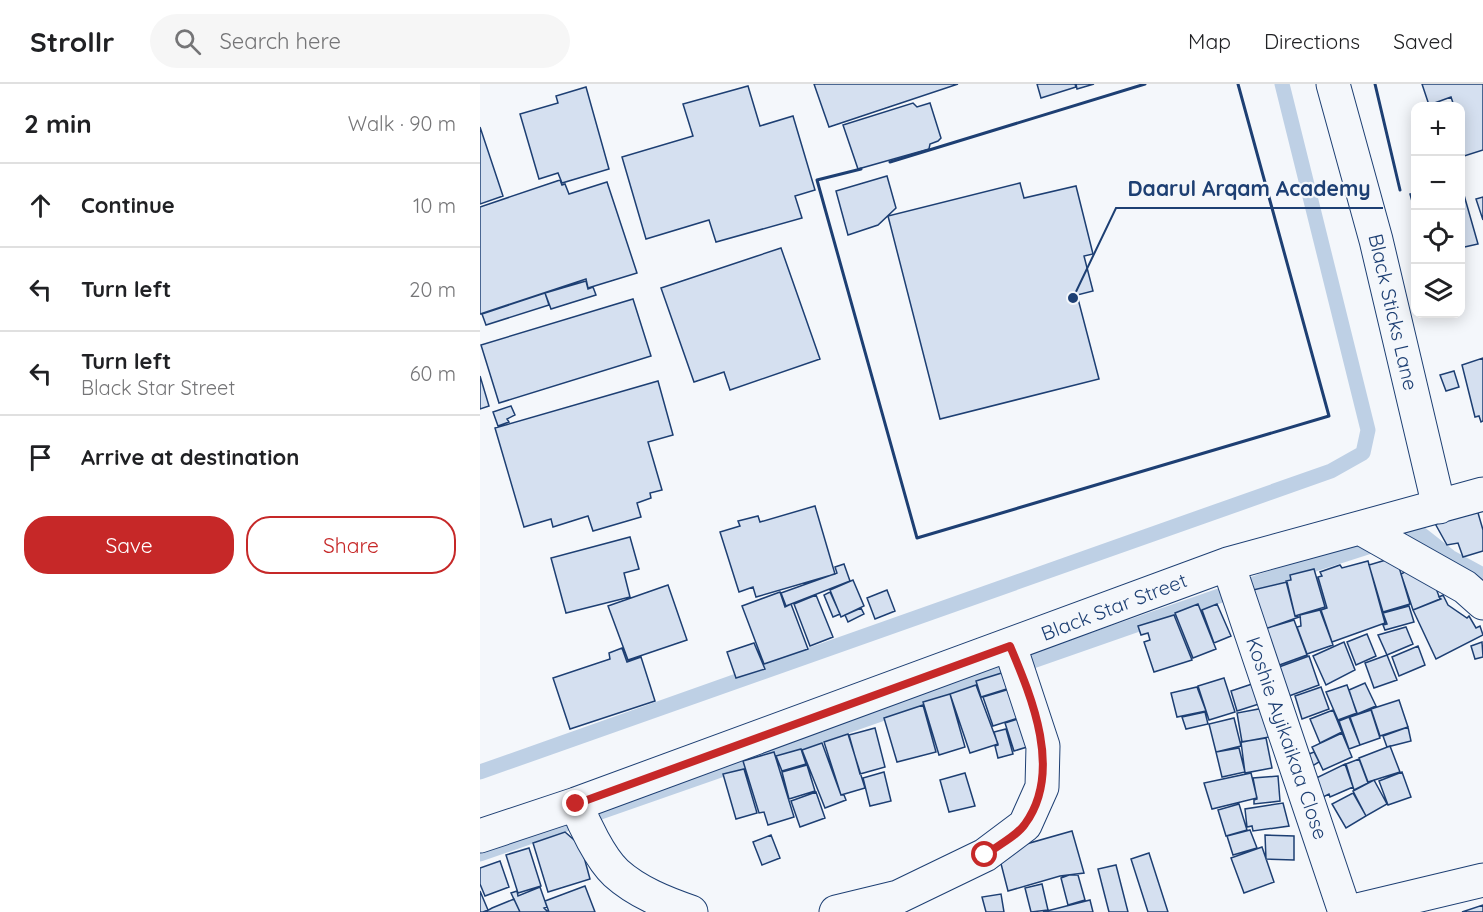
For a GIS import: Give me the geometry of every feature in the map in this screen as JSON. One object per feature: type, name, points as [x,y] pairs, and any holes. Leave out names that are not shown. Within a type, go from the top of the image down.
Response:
[{"type":"street","name":"Black Sticks Lane","points":[[1333,84],[1376,240],[1439,507]]},
{"type":"street","name":"Black Star Street","points":[[480,836],[576,804],[1228,564],[1483,494]]},
{"type":"street","points":[[1362,529],[1465,587],[1483,603]]},
{"type":"street","name":"Koshie Ayikaikaa Close","points":[[1228,564],[1347,912]]},
{"type":"street","points":[[836,912],[898,897],[985,855],[1025,825],[1042,787],[1043,746],[1010,646]]},
{"type":"street","points":[[576,804],[584,824],[615,872],[659,901],[691,912]]},
{"type":"street","points":[[1347,912],[1483,880]]},
{"type":"building","points":[[814,84],[958,84],[829,127]]},
{"type":"building","points":[[1037,84],[1075,84],[1076,87],[1041,98]]},
{"type":"building","points":[[1076,84],[1094,84],[1077,89]]},
{"type":"building","points":[[1422,84],[1483,84],[1483,150],[1465,156],[1465,102],[1453,102],[1451,97],[1437,102],[1428,102]]},
{"type":"building","points":[[748,86],[760,126],[793,116],[815,190],[795,196],[802,218],[716,242],[709,220],[646,239],[622,157],[693,136],[683,104]]},
{"type":"building","points":[[586,87],[609,169],[562,183],[558,173],[539,179],[520,114],[558,103],[556,96]]},
{"type":"building","points":[[913,103],[917,107],[930,103],[941,138],[930,144],[929,149],[858,169],[843,125]]},
{"type":"building","points":[[480,127],[503,196],[480,204]]},
{"type":"building","points":[[887,176],[896,208],[878,225],[848,235],[836,191]]},
{"type":"building","points":[[560,180],[562,185],[565,184],[569,194],[607,182],[637,273],[588,288],[586,279],[480,314],[480,207]]},
{"type":"building","points":[[1020,183],[1024,198],[1076,186],[1093,254],[1084,256],[1093,291],[1077,295],[1099,379],[940,419],[888,216]]},
{"type":"building","points":[[1483,197],[1483,220],[1476,199]]},
{"type":"building","points":[[1465,198],[1478,244],[1465,247]]},
{"type":"building","points":[[781,248],[820,359],[730,390],[724,372],[694,382],[661,288]]},
{"type":"building","points":[[586,281],[588,289],[593,287],[596,295],[551,309],[545,293]]},
{"type":"building","points":[[545,293],[549,305],[486,325],[482,314]]},
{"type":"building","points":[[633,299],[651,356],[499,403],[481,345]]},
{"type":"building","points":[[1483,358],[1483,421],[1481,422],[1479,416],[1475,417],[1462,365]]},
{"type":"building","points":[[1454,371],[1459,387],[1446,391],[1440,375]]},
{"type":"building","points":[[480,376],[489,406],[480,409]]},
{"type":"building","points":[[658,381],[673,435],[648,442],[662,490],[650,493],[651,498],[637,503],[641,517],[593,531],[588,516],[553,527],[551,519],[524,527],[495,428]]},
{"type":"building","points":[[511,406],[515,415],[507,419],[509,422],[498,426],[493,412]]},
{"type":"building","points":[[815,506],[835,574],[756,597],[753,587],[739,592],[720,532],[740,526],[738,521],[758,516],[760,522]]},
{"type":"building","points":[[1476,506],[1483,530],[1483,551],[1463,557],[1458,543],[1447,545],[1432,518]]},
{"type":"building","points":[[630,537],[639,569],[624,573],[630,597],[566,613],[551,558]]},
{"type":"building","points":[[1396,557],[1410,604],[1383,612],[1369,565]]},
{"type":"building","points":[[1368,561],[1385,623],[1332,642],[1321,610],[1327,608],[1318,577],[1322,576],[1320,572],[1340,565],[1342,568]]},
{"type":"building","points":[[844,564],[850,581],[786,606],[781,593],[837,573],[835,567]]},
{"type":"building","points":[[1419,564],[1434,583],[1440,599],[1413,610],[1401,574]]},
{"type":"building","points":[[1314,569],[1325,607],[1295,616],[1286,581],[1291,580],[1290,575]]},
{"type":"building","points":[[853,580],[864,606],[841,617],[830,590]]},
{"type":"building","points":[[1287,582],[1295,616],[1299,617],[1265,629],[1253,590]]},
{"type":"building","points":[[668,585],[687,640],[628,660],[608,606]]},
{"type":"building","points":[[887,590],[895,611],[875,619],[867,598]]},
{"type":"building","points":[[780,592],[785,607],[791,604],[808,649],[764,664],[742,606]]},
{"type":"building","points":[[830,592],[840,614],[833,617],[824,595]]},
{"type":"building","points":[[816,595],[833,637],[810,646],[794,604]]},
{"type":"building","points":[[1443,595],[1448,605],[1467,618],[1469,616],[1476,628],[1480,626],[1483,635],[1436,659],[1413,610],[1441,599],[1439,597]]},
{"type":"building","points":[[1198,604],[1216,649],[1193,658],[1175,613]]},
{"type":"building","points":[[1217,604],[1231,636],[1214,643],[1202,610]]},
{"type":"building","points":[[1409,606],[1414,622],[1385,630],[1383,625],[1387,624],[1383,613]]},
{"type":"building","points":[[861,608],[864,614],[848,622],[845,615]]},
{"type":"building","points":[[1320,610],[1333,645],[1307,654],[1297,627],[1301,626],[1300,615]]},
{"type":"building","points":[[1174,615],[1192,660],[1154,672],[1144,642],[1150,640],[1148,633],[1141,635],[1138,626]]},
{"type":"building","points":[[1294,620],[1307,655],[1274,667],[1261,630]]},
{"type":"building","points":[[1406,627],[1413,644],[1387,655],[1378,635]]},
{"type":"building","points":[[1367,634],[1376,656],[1356,665],[1347,642]]},
{"type":"building","points":[[1344,642],[1355,670],[1326,685],[1313,656]]},
{"type":"building","points":[[1482,642],[1483,657],[1475,659],[1471,646]]},
{"type":"building","points":[[754,643],[765,669],[736,678],[727,652]]},
{"type":"building","points":[[1418,646],[1425,665],[1399,676],[1392,657]]},
{"type":"building","points":[[622,648],[627,662],[641,657],[655,701],[570,729],[553,678],[610,659],[609,653]]},
{"type":"building","points":[[1387,655],[1397,680],[1374,688],[1365,663]]},
{"type":"building","points":[[1309,656],[1319,685],[1289,696],[1279,667]]},
{"type":"building","points":[[1008,671],[1013,687],[981,697],[976,681]]},
{"type":"building","points":[[1224,678],[1235,712],[1209,720],[1198,686]]},
{"type":"building","points":[[1255,683],[1262,703],[1237,711],[1231,691]]},
{"type":"building","points":[[1365,683],[1376,706],[1357,714],[1349,690]]},
{"type":"building","points":[[976,685],[998,744],[970,753],[950,694]]},
{"type":"building","points":[[1347,685],[1357,713],[1338,720],[1326,692]]},
{"type":"building","points":[[1197,687],[1206,711],[1177,717],[1171,693]]},
{"type":"building","points":[[1321,687],[1329,709],[1302,719],[1295,696]]},
{"type":"building","points":[[1013,688],[1021,717],[993,726],[983,697]]},
{"type":"building","points":[[950,694],[965,747],[939,755],[923,702]]},
{"type":"building","points":[[1399,700],[1408,727],[1380,736],[1371,709]]},
{"type":"building","points":[[923,705],[936,752],[897,762],[884,718]]},
{"type":"building","points":[[1264,708],[1269,737],[1242,742],[1237,713]]},
{"type":"building","points":[[1333,710],[1342,732],[1320,743],[1310,719]]},
{"type":"building","points":[[1371,710],[1380,738],[1360,745],[1350,717]]},
{"type":"building","points":[[1205,712],[1208,724],[1186,729],[1182,717]]},
{"type":"building","points":[[1028,716],[1037,744],[1014,751],[1005,723]]},
{"type":"building","points":[[1349,717],[1360,745],[1349,749],[1339,721]]},
{"type":"building","points":[[1234,718],[1241,746],[1216,752],[1209,724]]},
{"type":"building","points":[[1408,727],[1411,741],[1387,747],[1383,736]]},
{"type":"building","points":[[875,728],[885,767],[860,774],[849,735]]},
{"type":"building","points":[[1006,729],[1013,754],[998,758],[995,746],[998,745],[994,732]]},
{"type":"building","points":[[1342,733],[1352,757],[1323,770],[1312,747]]},
{"type":"building","points":[[848,734],[865,788],[841,795],[824,742]]},
{"type":"building","points":[[1266,738],[1272,768],[1245,773],[1241,742]]},
{"type":"building","points":[[822,743],[841,795],[844,795],[846,800],[825,808],[802,750]]},
{"type":"building","points":[[1390,746],[1400,772],[1368,782],[1359,758]]},
{"type":"building","points":[[1239,748],[1245,772],[1222,777],[1216,752]]},
{"type":"building","points":[[801,749],[806,764],[782,771],[776,756]]},
{"type":"building","points":[[774,752],[794,817],[768,825],[764,812],[759,813],[743,761]]},
{"type":"building","points":[[1314,752],[1319,762],[1309,768],[1304,756]]},
{"type":"building","points":[[1359,759],[1368,783],[1354,790],[1346,764]]},
{"type":"building","points":[[1345,764],[1353,787],[1319,799],[1310,781]]},
{"type":"building","points":[[807,765],[815,791],[789,799],[782,772]]},
{"type":"building","points":[[744,769],[757,813],[736,819],[723,774]]},
{"type":"building","points":[[884,772],[891,801],[870,806],[863,778]]},
{"type":"building","points":[[1402,772],[1411,797],[1388,805],[1379,781]]},
{"type":"building","points":[[965,773],[975,806],[949,812],[940,780]]},
{"type":"building","points":[[1251,773],[1257,798],[1212,809],[1204,783]]},
{"type":"building","points":[[1278,776],[1280,801],[1254,804],[1254,800],[1257,799],[1253,778]]},
{"type":"building","points":[[1374,780],[1387,804],[1366,816],[1353,791]]},
{"type":"building","points":[[816,792],[825,818],[800,827],[791,801]]},
{"type":"building","points":[[1353,793],[1366,816],[1346,828],[1332,804]]},
{"type":"building","points":[[1283,803],[1289,826],[1253,831],[1252,826],[1247,827],[1245,809]]},
{"type":"building","points":[[1239,804],[1247,830],[1226,836],[1218,810]]},
{"type":"building","points":[[1250,830],[1257,848],[1233,855],[1227,836]]},
{"type":"building","points":[[1072,831],[1084,873],[1060,876],[1008,891],[998,852]]},
{"type":"building","points":[[565,832],[581,846],[590,879],[548,892],[533,843]]},
{"type":"building","points":[[771,835],[780,858],[762,865],[753,842]]},
{"type":"building","points":[[1265,835],[1294,836],[1294,860],[1266,859]]},
{"type":"building","points":[[1262,847],[1274,882],[1244,893],[1231,858]]},
{"type":"building","points":[[529,848],[541,886],[518,893],[506,855]]},
{"type":"building","points":[[1149,853],[1168,912],[1148,912],[1131,859]]},
{"type":"building","points":[[500,861],[509,887],[485,896],[480,884],[480,868]]},
{"type":"building","points":[[1116,865],[1128,912],[1109,912],[1098,869]]},
{"type":"building","points":[[1078,875],[1085,900],[1068,905],[1061,878]]},
{"type":"building","points":[[1042,884],[1048,910],[1031,912],[1025,888]]},
{"type":"building","points":[[585,886],[595,912],[549,912],[545,901]]},
{"type":"building","points":[[540,887],[547,907],[544,908],[548,912],[520,912],[511,893],[517,891],[518,896]]},
{"type":"building","points":[[480,891],[488,910],[483,912],[480,912]]},
{"type":"building","points":[[1001,894],[1004,912],[986,912],[982,897]]},
{"type":"building","points":[[514,899],[520,912],[485,912],[492,908]]},
{"type":"building","points":[[1090,900],[1093,912],[1043,912]]},
{"type":"building","points":[[1483,905],[1483,912],[1462,912]]},
{"type":"waterway","points":[[480,772],[1331,471],[1363,453],[1368,430],[1282,84]]},
{"type":"waterway","points":[[480,854],[1259,582],[1417,531],[1450,557],[1483,575]]},
{"type":"wall","points":[[890,162],[1145,84]]},
{"type":"wall","points":[[861,169],[817,180],[917,538],[1329,416],[1238,84]]},
{"type":"wall","points":[[1375,84],[1400,190]]},
{"type":"place","name":"Daarul Arqam Academy","points":[[1073,298]]},
{"type":"route","points":[[576,804],[1010,646],[1022,676],[1043,746],[1042,787],[1025,825],[985,855]]}]
